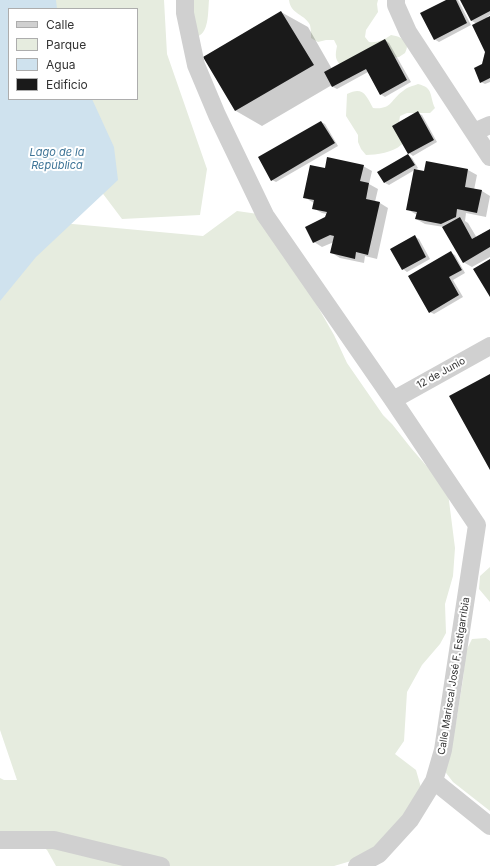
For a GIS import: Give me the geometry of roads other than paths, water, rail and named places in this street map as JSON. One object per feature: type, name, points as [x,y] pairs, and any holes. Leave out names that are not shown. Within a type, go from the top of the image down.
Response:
[{"type":"street","points":[[185,0],[185,13],[196,65],[217,115],[265,215],[393,400],[484,525]]},
{"type":"street","points":[[396,0],[396,5],[408,32],[482,128],[490,157]]},
{"type":"street","name":"12 de Junio","points":[[393,400],[490,346]]},
{"type":"street","name":"Calle Mariscal José F. Estigarribia","points":[[356,866],[379,854],[410,820],[434,781],[443,750],[484,525]]},
{"type":"street","points":[[434,781],[490,826]]},
{"type":"street","points":[[0,840],[54,840],[161,866]]},
{"type":"water","name":"Lago de la República","points":[[0,0],[56,0],[57,8],[8,8],[8,100],[92,100],[114,147],[118,180],[36,257],[0,301]]}]
